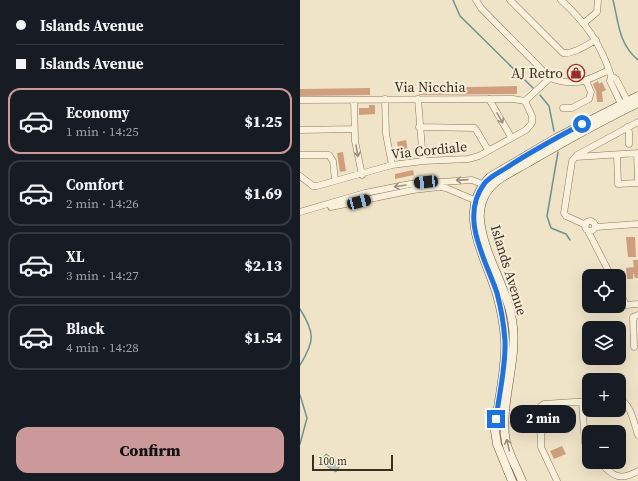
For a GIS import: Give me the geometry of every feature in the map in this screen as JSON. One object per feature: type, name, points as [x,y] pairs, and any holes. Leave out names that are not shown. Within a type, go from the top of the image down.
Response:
[{"type":"street","points":[[476,0],[481,8],[550,78],[568,84],[586,81],[610,73]]},
{"type":"street","points":[[510,0],[563,53],[576,51],[596,40]]},
{"type":"street","points":[[561,0],[584,23],[601,46],[610,73],[616,78],[628,105]]},
{"type":"street","points":[[584,23],[597,12],[598,0]]},
{"type":"street","points":[[525,101],[550,78]]},
{"type":"street","points":[[563,108],[572,108],[590,98],[591,92],[586,81]]},
{"type":"street","name":"Islands Avenue","points":[[512,481],[497,444],[495,432],[504,356],[503,327],[497,294],[483,260],[476,234],[474,222],[479,202],[490,177],[523,157],[628,105],[638,96]]},
{"type":"street","points":[[385,99],[386,134],[392,165]]},
{"type":"street","points":[[418,99],[419,127],[423,161]]},
{"type":"street","points":[[489,99],[511,137]]},
{"type":"street","name":"Via Nicchia","points":[[300,100],[513,99],[525,101]]},
{"type":"street","points":[[354,100],[356,153],[362,175]]},
{"type":"street","name":"Via Cordiale","points":[[300,176],[313,186],[317,186],[335,180],[362,175],[392,165],[423,161],[468,159],[479,156],[526,130],[532,123],[532,116],[525,101]]},
{"type":"street","points":[[607,269],[586,225],[566,216],[564,213],[572,161],[575,157],[638,122]]},
{"type":"street","points":[[419,127],[475,128],[488,150]]},
{"type":"street","points":[[627,127],[629,132],[629,144]]},
{"type":"street","points":[[300,130],[354,129]]},
{"type":"street","points":[[575,157],[617,154],[637,153],[638,183],[618,184],[617,154]]},
{"type":"street","points":[[300,155],[329,154],[332,161],[335,180]]},
{"type":"street","points":[[300,212],[350,204],[413,190],[472,180],[486,186]]},
{"type":"street","points":[[446,185],[479,202]]},
{"type":"street","name":"Islands Avenue","points":[[479,202],[480,220],[489,255],[506,294],[513,326],[514,348],[505,431],[510,454],[522,481]]},
{"type":"street","points":[[586,225],[590,221],[596,226],[638,224]]},
{"type":"street","points":[[588,231],[593,231],[596,226]]},
{"type":"street","points":[[626,305],[638,304]]},
{"type":"street","points":[[634,347],[635,316]]},
{"type":"street","points":[[557,481],[541,447],[541,406],[544,404],[582,402]]},
{"type":"street","points":[[626,404],[638,435]]},
{"type":"street","points":[[606,469],[615,476],[629,476],[638,471]]},
{"type":"water","points":[[326,454],[341,464],[336,472],[320,462]]},
{"type":"building","points":[[598,81],[599,84],[602,82],[606,90],[602,92],[603,102],[597,102],[596,91],[593,84]]},
{"type":"building","points":[[517,86],[517,94],[419,95],[419,88]]},
{"type":"building","points":[[370,88],[370,95],[300,96],[300,89]]},
{"type":"building","points":[[369,105],[375,105],[375,114],[359,115],[359,108],[369,108]]},
{"type":"building","points":[[406,140],[409,157],[405,158],[402,146],[398,147],[397,142]]},
{"type":"building","points":[[343,152],[346,171],[340,172],[337,153]]},
{"type":"building","points":[[413,170],[414,175],[395,179],[395,174]]},
{"type":"building","points":[[626,237],[635,237],[636,257],[628,257]]},
{"type":"building","points":[[633,260],[638,260],[638,278],[635,278],[633,272],[633,279],[627,279],[626,268],[634,267]]},
{"type":"building","points":[[562,446],[566,454],[554,459],[550,451]]},
{"type":"waterway","points":[[453,0],[460,16],[533,88]]},
{"type":"waterway","points":[[613,0],[618,25],[623,40],[626,47],[638,60]]},
{"type":"waterway","points":[[540,95],[549,106],[554,131]]},
{"type":"waterway","points":[[558,152],[547,216],[551,228],[566,234],[570,240]]},
{"type":"waterway","points":[[300,309],[311,331],[311,343],[300,365]]},
{"type":"waterway","points":[[300,395],[307,418],[300,444]]},
{"type":"place","name":"AJ Retro","points":[[576,73]]},
{"type":"route","points":[[496,419],[505,342],[497,294],[483,260],[476,234],[474,209],[476,201],[484,184],[490,177],[534,150],[582,124]]}]
